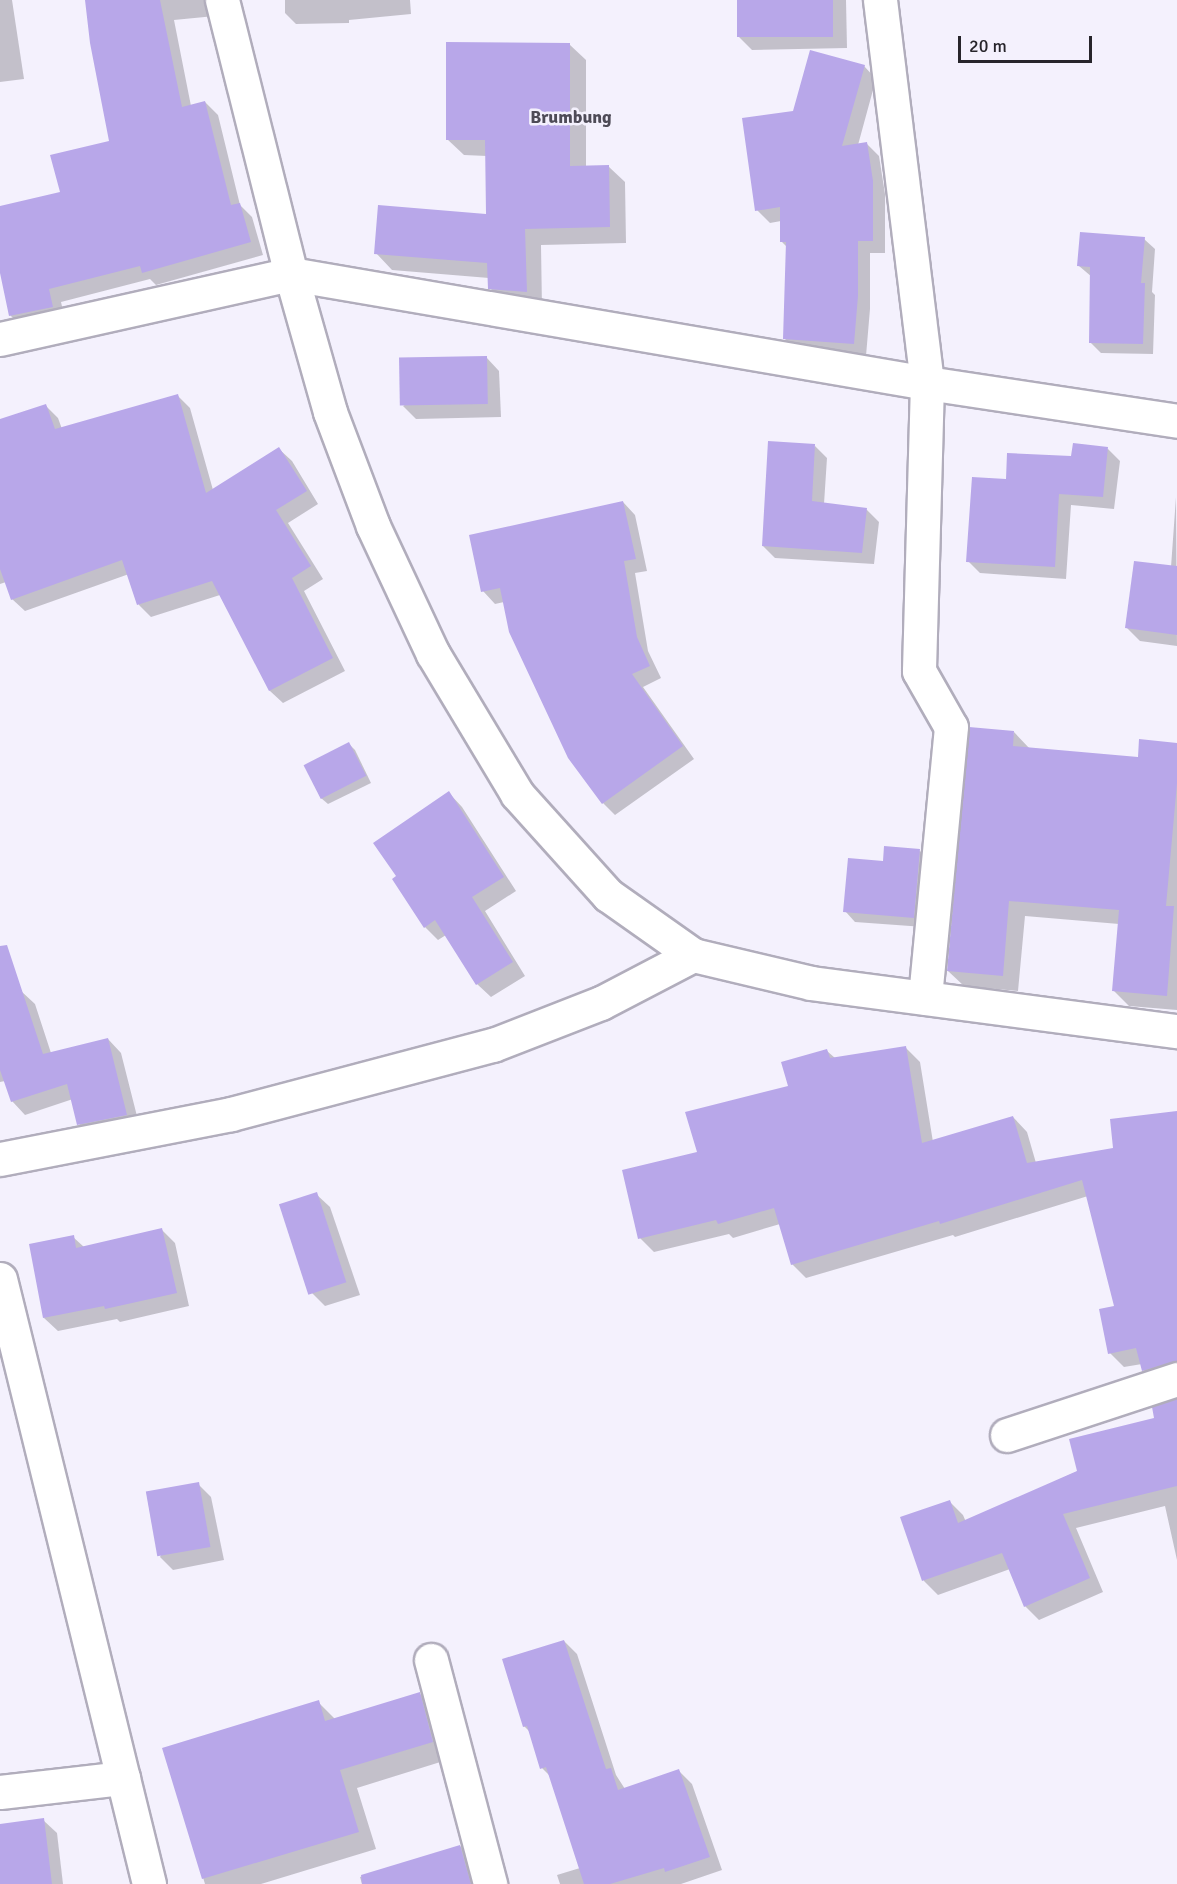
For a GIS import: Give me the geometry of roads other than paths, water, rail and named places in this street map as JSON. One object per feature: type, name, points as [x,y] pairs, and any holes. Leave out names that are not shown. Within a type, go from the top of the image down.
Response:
[{"type":"street","points":[[222,0],[291,274],[330,412],[373,526],[433,654],[517,794],[608,895],[693,955],[811,983],[1177,1031]]},
{"type":"street","points":[[880,0],[927,383],[919,671],[951,727],[925,998]]},
{"type":"street","points":[[0,339],[291,274],[927,383],[1177,422]]},
{"type":"street","points":[[0,1160],[231,1114],[493,1045],[601,1003],[693,955]]},
{"type":"street","points":[[0,1279],[149,1884]]},
{"type":"street","points":[[1007,1435],[1177,1379]]},
{"type":"street","points":[[431,1660],[490,1884]]},
{"type":"street","points":[[0,1792],[123,1778]]},
{"type":"district","name":"Brumbung","points":[[571,117]]}]
